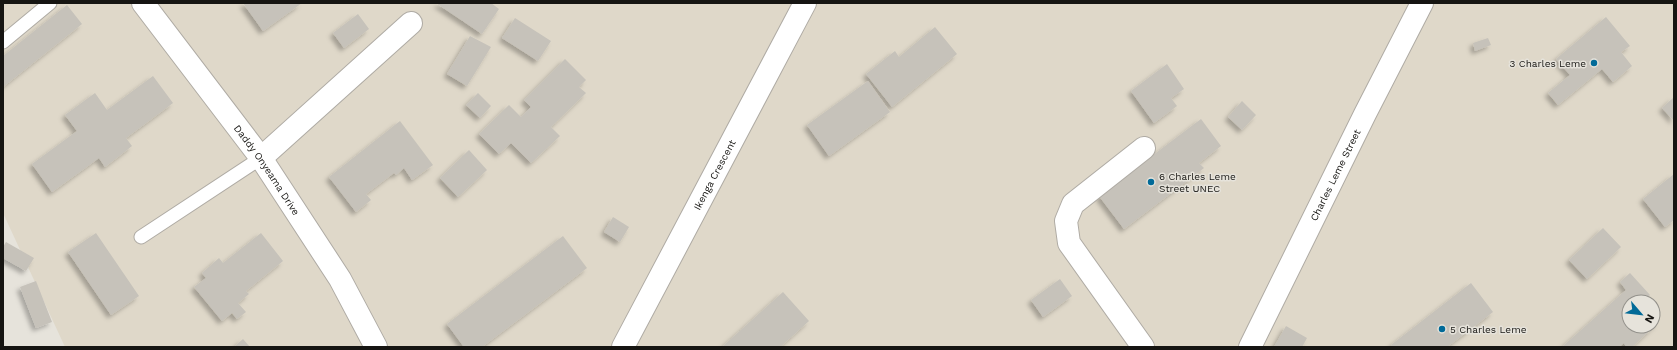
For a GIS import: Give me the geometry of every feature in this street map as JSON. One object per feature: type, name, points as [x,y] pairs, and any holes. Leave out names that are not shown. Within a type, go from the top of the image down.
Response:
[{"type":"street","name":"Daddy Onyeama Drive","points":[[143,3],[260,158],[340,279],[376,347]]},
{"type":"street","name":"Ikenga Crescent","points":[[623,347],[805,3]]},
{"type":"street","name":"Charles Leme Street","points":[[1250,347],[1365,114],[1422,3]]},
{"type":"street","points":[[260,158],[411,23]]},
{"type":"street","points":[[1143,347],[1069,243],[1066,221],[1073,204],[1144,148]]},
{"type":"lane","points":[[3,42],[50,3]]},
{"type":"lane","points":[[141,238],[260,158]]},
{"type":"shaded area","points":[[3,3],[1674,3],[1674,347],[65,347],[3,213]]},
{"type":"building","points":[[243,3],[302,3],[263,31]]},
{"type":"building","points":[[436,3],[491,3],[499,9],[482,34]]},
{"type":"building","points":[[67,5],[82,24],[3,87],[3,56]]},
{"type":"building","points":[[358,14],[369,29],[344,48],[333,33]]},
{"type":"building","name":"3 Charles Leme","points":[[1606,17],[1630,46],[1621,52],[1632,66],[1613,82],[1602,69],[1558,105],[1548,93],[1570,75],[1556,59]]},
{"type":"building","points":[[515,18],[551,41],[538,61],[502,38]]},
{"type":"building","points":[[935,27],[957,54],[892,107],[866,74],[895,51],[899,57]]},
{"type":"building","points":[[470,36],[491,47],[467,86],[447,74]]},
{"type":"building","points":[[1488,38],[1491,45],[1475,51],[1473,43]]},
{"type":"building","points":[[565,59],[586,80],[579,87],[586,93],[551,127],[560,136],[531,163],[511,143],[499,154],[479,134],[509,105],[521,117],[531,107],[524,100]]},
{"type":"building","points":[[1167,64],[1184,89],[1171,98],[1177,106],[1154,123],[1131,91]]},
{"type":"building","points":[[153,76],[173,103],[126,138],[132,146],[105,167],[99,158],[52,192],[32,164],[77,131],[65,115],[95,93],[107,110]]},
{"type":"building","points":[[868,81],[890,112],[829,156],[807,125]]},
{"type":"building","points":[[478,93],[491,106],[480,118],[466,105]]},
{"type":"building","points":[[1674,97],[1674,121],[1662,108]]},
{"type":"building","points":[[1242,101],[1256,115],[1242,130],[1228,117]]},
{"type":"building","name":"6 Charles Leme Street UNEC","points":[[1201,119],[1221,146],[1199,163],[1204,168],[1124,229],[1099,196]]},
{"type":"building","points":[[400,121],[433,165],[412,180],[404,168],[396,175],[394,173],[366,194],[371,200],[356,212],[329,177]]},
{"type":"building","points":[[469,150],[487,170],[458,197],[440,178]]},
{"type":"building","points":[[1674,174],[1674,220],[1665,227],[1643,199]]},
{"type":"building","points":[[613,217],[629,227],[620,242],[604,232]]},
{"type":"building","points":[[1603,228],[1621,247],[1587,279],[1569,260]]},
{"type":"building","points":[[96,233],[139,296],[111,315],[68,252]]},
{"type":"building","points":[[261,233],[283,261],[246,291],[249,294],[238,303],[246,312],[237,319],[232,313],[222,321],[194,287],[206,278],[202,273],[219,258],[223,263]]},
{"type":"building","points":[[563,236],[587,268],[482,347],[464,347],[447,324]]},
{"type":"building","points":[[6,242],[34,258],[26,271],[3,258],[3,247]]},
{"type":"building","points":[[1630,273],[1649,294],[1622,294],[1626,290],[1620,282]]},
{"type":"building","points":[[1060,279],[1072,296],[1043,317],[1031,300]]},
{"type":"building","points":[[36,281],[52,322],[36,328],[20,287]]},
{"type":"building","name":"5 Charles Leme","points":[[1471,283],[1493,312],[1447,347],[1392,347],[1391,345]]},
{"type":"building","points":[[783,292],[809,321],[780,347],[722,347]]},
{"type":"building","points":[[1621,294],[1621,334],[1646,334],[1632,347],[1626,347],[1624,343],[1619,347],[1562,347]]},
{"type":"building","points":[[1286,326],[1307,338],[1302,347],[1274,347]]},
{"type":"building","points":[[243,339],[250,347],[234,347]]},
{"type":"place","name":"3 Charles Leme","points":[[1594,63]]},
{"type":"place","name":"6 Charles Leme Street UNEC","points":[[1151,182]]},
{"type":"place","name":"5 Charles Leme","points":[[1442,329]]}]
